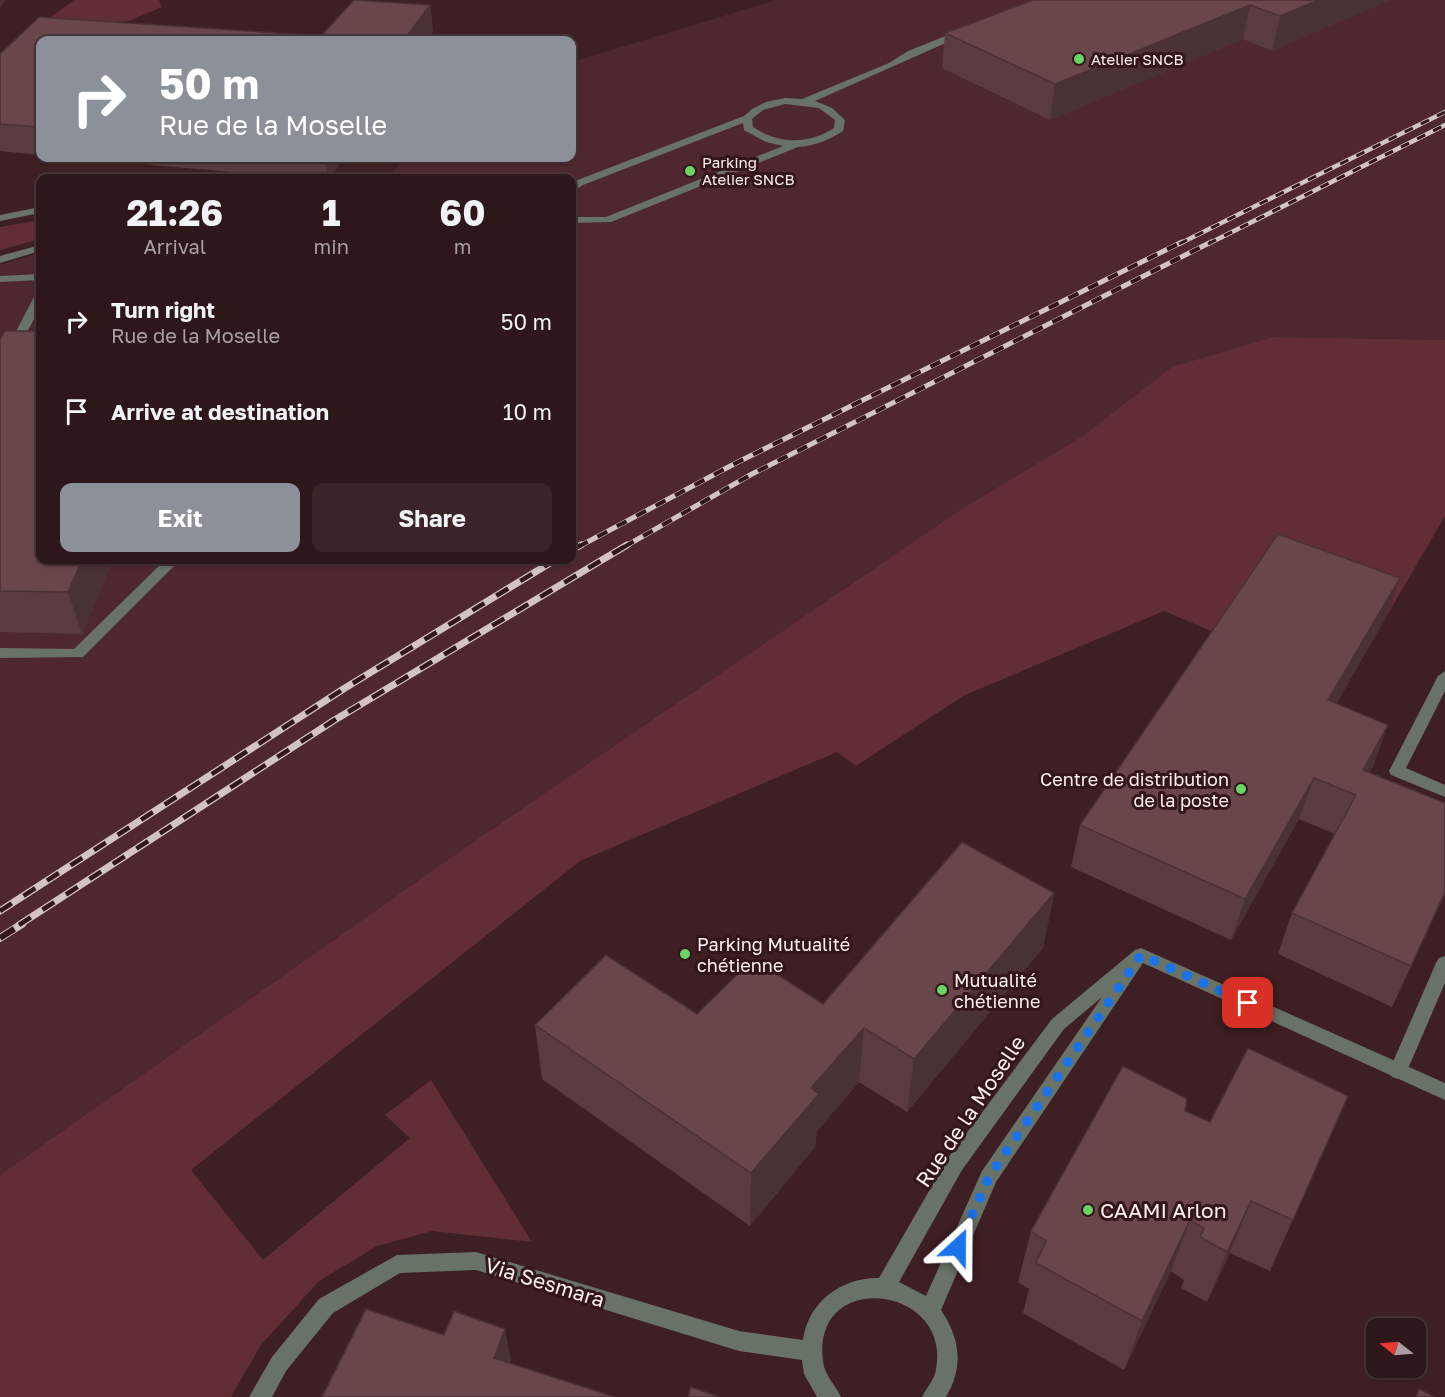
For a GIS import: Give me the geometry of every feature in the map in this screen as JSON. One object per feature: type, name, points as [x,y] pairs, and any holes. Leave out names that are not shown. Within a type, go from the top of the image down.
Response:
[{"type":"street","points":[[804,102],[977,27]]},
{"type":"street","points":[[576,186],[747,118],[754,110],[767,104],[785,101],[821,105],[834,112],[840,120],[839,129],[822,139],[796,144],[607,220],[576,220]]},
{"type":"street","points":[[747,118],[748,128],[759,136],[775,142],[796,144]]},
{"type":"street","points":[[0,218],[36,211]]},
{"type":"street","points":[[0,260],[36,249]]},
{"type":"street","points":[[0,279],[36,277]]},
{"type":"street","points":[[0,374],[36,305]]},
{"type":"street","points":[[0,653],[78,654],[169,564]]},
{"type":"street","points":[[1445,676],[1396,771],[1445,791]]},
{"type":"street","points":[[930,1311],[989,1177],[1141,955],[1445,1092]]},
{"type":"street","name":"Rue de la Moselle","points":[[885,1288],[955,1164],[1058,1024],[1141,955]]},
{"type":"street","points":[[1398,1071],[1445,963]]},
{"type":"street","name":"Via Sesmara","points":[[260,1397],[279,1364],[326,1306],[396,1264],[476,1261],[739,1341],[810,1351]]},
{"type":"street","points":[[830,1397],[815,1376],[810,1351],[816,1324],[832,1302],[857,1289],[885,1288],[910,1296],[930,1311],[944,1334],[949,1360],[943,1385],[933,1397]]},
{"type":"shaded area","points":[[74,0],[159,0],[162,7],[129,21],[76,24],[49,36],[36,36],[36,41],[13,45]]},
{"type":"shaded area","points":[[776,0],[1445,0],[1445,340],[1274,337],[1083,436],[960,510],[463,849],[0,1175],[0,265],[36,254],[36,564],[576,564],[576,174],[392,174],[400,162],[576,162],[576,61]]},
{"type":"shaded area","points":[[36,221],[36,240],[0,250],[0,227]]},
{"type":"shaded area","points":[[1274,337],[1445,340],[1445,516],[1385,619],[1225,637],[1164,611],[963,696],[856,766],[837,752],[580,861],[191,1170],[263,1260],[410,1138],[385,1115],[431,1080],[532,1242],[432,1231],[377,1246],[319,1281],[261,1345],[231,1397],[0,1397],[0,1175],[463,849],[960,510],[1083,436],[1172,367]]},
{"type":"building","points":[[354,0],[430,5],[407,36],[321,36]]},
{"type":"building","points":[[1033,0],[1319,0],[1280,16],[1250,5],[1055,84],[945,33]]},
{"type":"building","points":[[39,17],[321,36],[36,36],[36,127],[0,124],[0,54]]},
{"type":"building","points":[[5,331],[36,331],[36,564],[80,564],[68,592],[0,591],[0,339]]},
{"type":"building","name":"Centre de distribution de la poste","points":[[1278,534],[1400,578],[1328,700],[1388,725],[1363,770],[1445,803],[1445,892],[1411,966],[1292,913],[1356,795],[1314,778],[1245,899],[1080,825]]},
{"type":"building","points":[[962,842],[1054,893],[914,1059],[864,1028],[811,1088],[819,1094],[751,1173],[535,1025],[606,955],[697,1014],[753,959],[823,1004]]},
{"type":"building","points":[[1248,1048],[1348,1096],[1293,1220],[1251,1201],[1227,1252],[1200,1237],[1204,1228],[1190,1220],[1142,1321],[1036,1263],[1046,1241],[1031,1231],[1123,1066],[1187,1099],[1185,1111],[1210,1122]]},
{"type":"building","points":[[366,1309],[444,1335],[454,1311],[505,1329],[494,1358],[615,1397],[322,1397]]},
{"type":"building","points":[[691,1387],[719,1397],[688,1397]]},
{"type":"building","points":[[1419,1389],[1435,1397],[1416,1397]]},
{"type":"railway","points":[[1179,244],[1445,112]]},
{"type":"railway","points":[[1208,244],[1445,125]]},
{"type":"railway","points":[[578,547],[736,463],[1182,242]]},
{"type":"railway","points":[[624,547],[752,474],[1211,242]]},
{"type":"railway","points":[[576,548],[581,545]]},
{"type":"railway","points":[[19,925],[333,721],[627,545]]},
{"type":"railway","points":[[0,911],[345,688],[548,564]]},
{"type":"railway","points":[[0,938],[22,924]]},
{"type":"place","name":"Atelier SNCB","points":[[1079,59]]},
{"type":"place","name":"Parking Atelier SNCB","points":[[690,171]]},
{"type":"place","name":"Centre de distribution de la poste","points":[[1241,789]]},
{"type":"place","name":"Parking Mutualité chétienne","points":[[685,954]]},
{"type":"place","name":"Mutualité chétienne","points":[[942,990]]},
{"type":"place","name":"CAAMI Arlon","points":[[1088,1210]]},
{"type":"route","points":[[958,1247],[989,1177],[1141,955],[1248,1003]]}]
